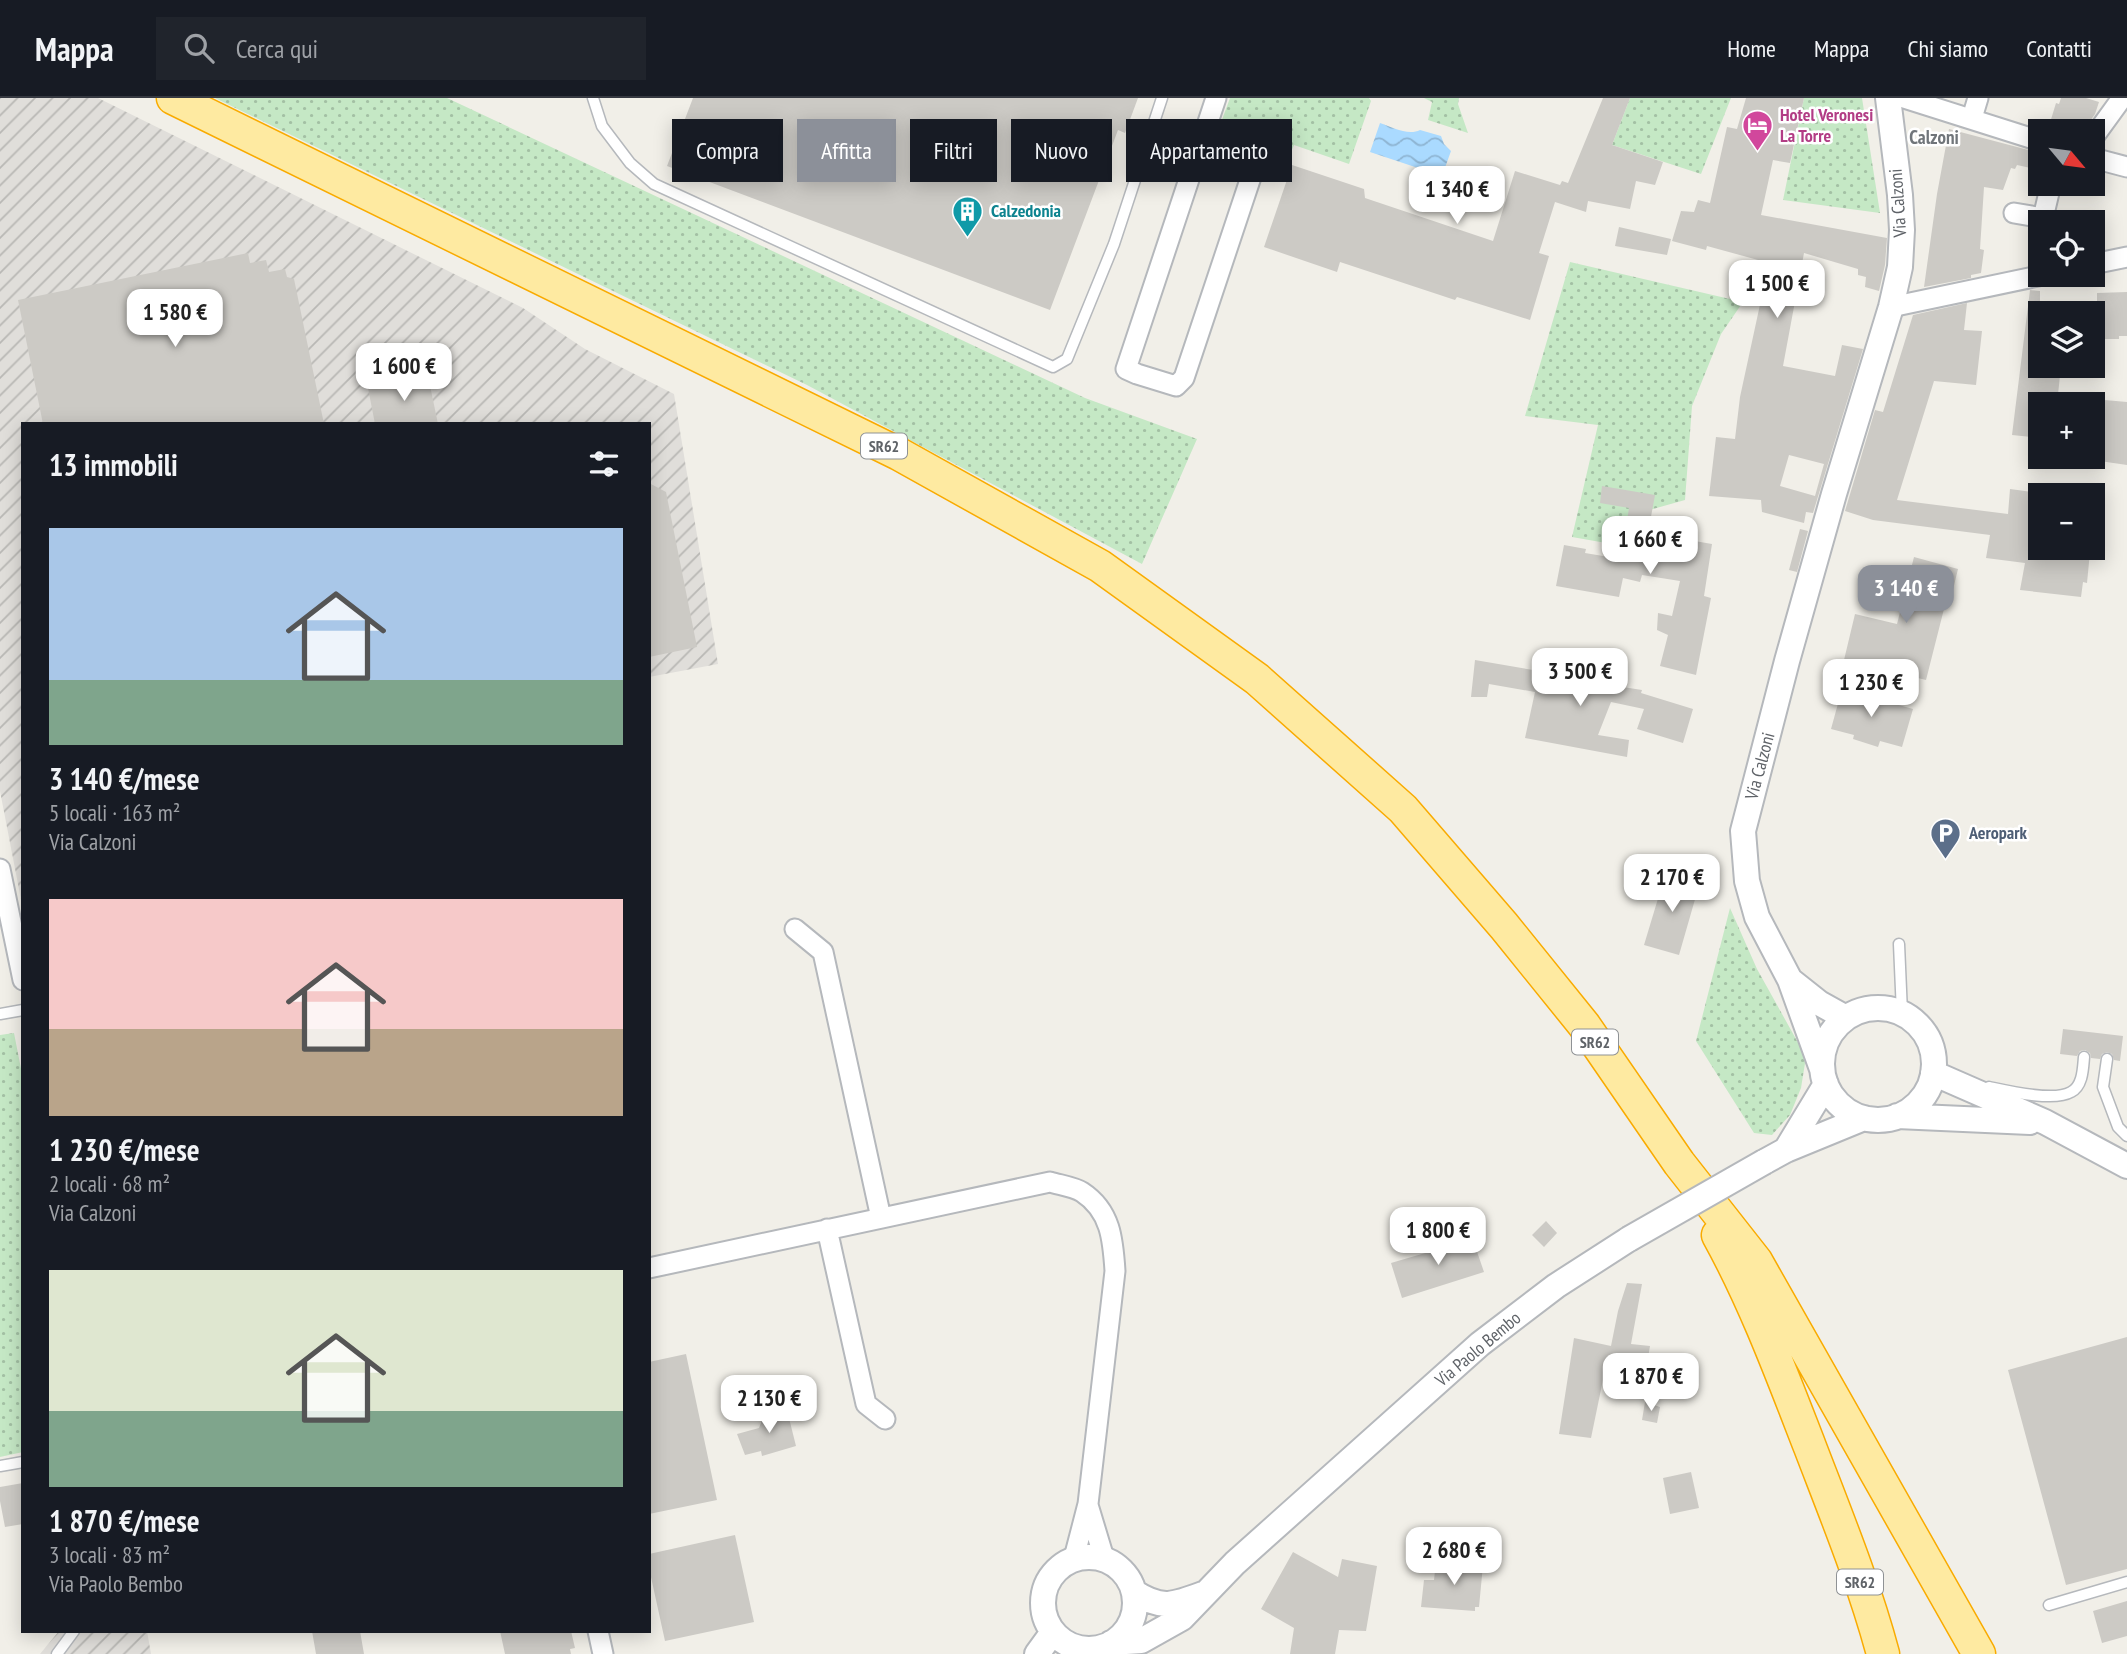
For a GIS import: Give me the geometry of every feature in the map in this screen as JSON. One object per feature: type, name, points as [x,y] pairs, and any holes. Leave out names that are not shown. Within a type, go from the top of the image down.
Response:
[{"type":"highway","name":"SR62","points":[[173,98],[899,454],[1100,566],[1257,679],[1403,809],[1504,926],[1584,1025],[1679,1163],[1726,1250],[1772,1350],[1835,1511],[1875,1623],[1883,1654]]},
{"type":"highway","points":[[1679,1163],[1756,1261],[1979,1654]]},
{"type":"highway","points":[[1835,1511],[1865,1654]]},
{"type":"street","points":[[1209,119],[1216,98]]},
{"type":"street","name":"Via Calzoni","points":[[1824,1076],[1790,980],[1758,917],[1746,881],[1743,831],[1830,507],[1891,307],[1900,267],[1902,230],[1888,98]]},
{"type":"street","points":[[1904,98],[2028,137]]},
{"type":"street","points":[[1972,118],[1978,98]]},
{"type":"street","points":[[2105,121],[2122,98]]},
{"type":"street","points":[[1203,139],[1247,155],[1255,164],[1184,378],[1176,386],[1126,369],[1203,139]]},
{"type":"street","points":[[2105,161],[2127,167]]},
{"type":"street","points":[[2014,213],[2043,218],[2048,196]]},
{"type":"street","points":[[2105,262],[2127,257]]},
{"type":"street","points":[[1891,307],[2028,278]]},
{"type":"street","points":[[0,869],[21,970]]},
{"type":"street","points":[[795,929],[823,952],[881,1218]]},
{"type":"street","name":"Via Calzoni","points":[[1790,980],[1819,1003],[1846,1018]]},
{"type":"street","points":[[1846,1018],[1859,1011],[1888,1009],[1902,1013],[1924,1032],[1932,1052],[1933,1073],[1929,1087],[1921,1100],[1898,1116]]},
{"type":"street","name":"Via Paolo Bembo","points":[[1775,1156],[1824,1076],[1823,1054],[1828,1040],[1846,1018]]},
{"type":"street","name":"Via Paolo Bembo","points":[[1933,1073],[2045,1122],[2127,1166]]},
{"type":"street","points":[[1824,1076],[1835,1099],[1848,1111],[1864,1118]]},
{"type":"street","name":"Via Paolo Bembo","points":[[1053,1632],[1062,1641],[1080,1651],[1111,1643],[1140,1641],[1182,1618],[1204,1594],[1480,1344],[1556,1286],[1629,1239],[1775,1156],[1864,1118],[1881,1120],[1898,1116],[2045,1122]]},
{"type":"street","points":[[651,1268],[1050,1182],[1081,1192],[1105,1215],[1113,1238],[1115,1271],[1088,1504],[1074,1558]]},
{"type":"street","points":[[827,1229],[866,1404],[885,1419]]},
{"type":"street","points":[[1088,1504],[1104,1558]]},
{"type":"street","points":[[1037,1654],[1053,1632],[1044,1612],[1044,1590],[1050,1576],[1061,1565],[1074,1558],[1104,1558],[1118,1566],[1128,1577],[1135,1604],[1128,1627],[1111,1643]]},
{"type":"street","name":"Via Paolo Bembo","points":[[1134,1592],[1151,1603],[1174,1605],[1204,1594]]},
{"type":"street","points":[[598,1633],[603,1654]]},
{"type":"lane","points":[[593,98],[602,126],[630,163],[654,184],[1053,367],[1067,359],[1114,244],[1162,98]]},
{"type":"lane","points":[[1899,944],[1902,1013]]},
{"type":"lane","points":[[0,1014],[21,1010]]},
{"type":"lane","points":[[1933,1073],[2010,1092],[2060,1094],[2072,1092],[2080,1082],[2084,1057]]},
{"type":"lane","points":[[2107,1059],[2103,1087],[2118,1127],[2127,1136]]},
{"type":"lane","points":[[0,1466],[21,1462]]},
{"type":"lane","points":[[2049,1605],[2127,1582]]},
{"type":"lane","points":[[57,1654],[73,1633]]},
{"type":"shaded area","points":[[0,98],[98,98],[523,308],[585,349],[674,394],[718,664],[651,677],[651,422],[21,422],[21,900],[0,791]]},
{"type":"shaded area","points":[[57,1633],[147,1633],[151,1654],[40,1654]]},
{"type":"green space","points":[[215,98],[447,98],[1085,398],[1197,439],[1142,564],[807,385]]},
{"type":"green space","points":[[1230,98],[1369,98],[1371,101],[1349,164],[1294,145],[1292,150],[1292,119],[1222,119]]},
{"type":"green space","points":[[1424,98],[1459,98],[1458,104],[1468,133],[1428,120],[1432,102]]},
{"type":"green space","points":[[1630,98],[1731,98],[1701,174],[1612,145]]},
{"type":"green space","points":[[1804,98],[1862,98],[1880,213],[1783,200]]},
{"type":"green space","points":[[1570,262],[1743,302],[1721,334],[1692,406],[1685,500],[1628,516],[1623,546],[1572,537],[1598,425],[1525,416]]},
{"type":"green space","points":[[1730,908],[1757,969],[1806,1057],[1801,1088],[1790,1115],[1772,1135],[1754,1133],[1696,1041]]},
{"type":"green space","points":[[14,1033],[21,1069],[21,1452],[0,1457],[0,1035]]},
{"type":"water","points":[[1380,123],[1395,129],[1415,132],[1420,130],[1441,136],[1451,151],[1442,176],[1370,152]]},
{"type":"building","name":"Calzedonia","points":[[693,98],[1138,98],[1130,119],[1126,119],[1125,133],[1118,130],[1112,146],[1112,119],[1011,119],[1011,182],[1098,182],[1050,310],[710,182],[783,182],[783,119],[685,119]]},
{"type":"building","points":[[1603,98],[1630,98],[1612,145],[1663,162],[1655,185],[1636,181],[1630,209],[1588,201],[1586,212],[1555,202],[1539,253],[1549,256],[1530,320],[1457,297],[1455,300],[1340,262],[1337,272],[1264,247],[1286,182],[1292,182],[1292,165],[1364,189],[1365,198],[1493,241],[1515,171],[1560,185],[1562,181],[1568,183]]},
{"type":"building","points":[[1746,98],[1804,98],[1790,163],[1773,160],[1761,215],[1887,238],[1879,291],[1865,287],[1866,277],[1858,275],[1858,269],[1804,253],[1783,366],[1835,376],[1842,345],[1863,349],[1813,513],[1806,512],[1804,523],[1762,512],[1761,500],[1709,496],[1716,437],[1735,439],[1740,397],[1769,263],[1707,246],[1706,250],[1672,241],[1681,211],[1694,212],[1698,200],[1710,203],[1727,127],[1737,129]],"holes":[[[1789,455],[1824,464],[1815,496],[1780,486]]]},
{"type":"building","points":[[2061,98],[2086,98],[2099,102],[2091,119],[2051,119],[2056,103],[2059,104]]},
{"type":"building","points":[[1949,129],[2028,150],[2028,167],[2017,165],[2015,169],[2011,168],[2003,190],[1984,187],[1980,249],[1984,250],[1981,273],[1971,275],[1971,278],[1924,287]]},
{"type":"building","name":"Calzedonia","points":[[672,153],[672,168],[667,166]]},
{"type":"building","points":[[1619,227],[1671,239],[1667,255],[1615,246]]},
{"type":"building","points":[[248,253],[250,263],[266,260],[269,272],[285,269],[287,277],[294,279],[324,422],[43,422],[18,300]]},
{"type":"building","points":[[2030,290],[2040,291],[2040,301],[2029,301]]},
{"type":"building","points":[[2127,292],[2127,336],[2105,339],[2105,301],[2097,301],[2097,293]]},
{"type":"building","points":[[1967,303],[1964,330],[1982,331],[1976,385],[1934,381],[1897,500],[2008,514],[2010,489],[2028,491],[2028,560],[2089,560],[2087,583],[2083,582],[2081,597],[2020,590],[2025,563],[1986,558],[1990,535],[1873,520],[1845,511],[1875,410],[1883,412],[1913,315]]},
{"type":"building","points":[[2028,306],[2028,378],[2060,378],[2058,392],[2028,392],[2028,437],[2012,435]]},
{"type":"building","points":[[428,376],[438,422],[375,422],[368,388]]},
{"type":"building","points":[[2105,400],[2127,402],[2127,465],[2105,462]]},
{"type":"building","points":[[651,484],[666,492],[697,647],[651,657]]},
{"type":"building","points":[[1602,486],[1655,495],[1648,533],[1712,544],[1704,596],[1711,598],[1696,675],[1660,666],[1668,635],[1657,630],[1658,613],[1672,616],[1680,581],[1642,575],[1640,582],[1623,578],[1619,597],[1556,586],[1564,545],[1586,549],[1585,553],[1621,559],[1629,508],[1600,503]]},
{"type":"building","points":[[1800,529],[1808,531],[1797,572],[1789,570]]},
{"type":"building","points":[[1914,557],[1958,569],[1949,606],[1945,605],[1926,680],[1844,660],[1855,614],[1897,624]]},
{"type":"building","points":[[1475,660],[1574,677],[1573,681],[1610,689],[1610,685],[1642,690],[1641,693],[1693,709],[1683,743],[1637,729],[1644,709],[1611,702],[1598,735],[1629,740],[1627,757],[1525,738],[1535,692],[1489,684],[1487,697],[1471,697]]},
{"type":"building","points":[[1842,689],[1913,709],[1902,747],[1880,741],[1878,747],[1853,739],[1854,735],[1831,729]]},
{"type":"building","points":[[1666,872],[1700,882],[1679,955],[1644,945]]},
{"type":"building","points":[[2063,1029],[2123,1036],[2120,1061],[2114,1060],[2112,1054],[2107,1052],[2102,1054],[2100,1059],[2091,1058],[2090,1053],[2085,1050],[2080,1051],[2077,1056],[2060,1054]]},
{"type":"building","points":[[1546,1221],[1557,1233],[1544,1247],[1532,1235]]},
{"type":"building","points":[[1471,1234],[1484,1272],[1402,1298],[1391,1263],[1432,1251],[1430,1247]]},
{"type":"building","points":[[1627,1283],[1642,1284],[1631,1344],[1650,1346],[1647,1364],[1636,1362],[1632,1380],[1604,1375],[1591,1438],[1559,1434],[1574,1338],[1611,1346]]},
{"type":"building","points":[[2127,1337],[2127,1569],[2066,1585],[2008,1370]]},
{"type":"building","points":[[686,1354],[717,1500],[651,1514],[651,1362]]},
{"type":"building","points":[[1645,1402],[1660,1407],[1657,1423],[1642,1420]]},
{"type":"building","points":[[767,1407],[788,1414],[796,1446],[762,1456],[761,1451],[745,1455],[737,1434],[759,1428]]},
{"type":"building","points":[[1691,1472],[1699,1508],[1670,1514],[1663,1478]]},
{"type":"building","points":[[21,1483],[21,1524],[5,1527],[0,1487]]},
{"type":"building","points":[[735,1535],[754,1622],[665,1641],[651,1577],[651,1554]]},
{"type":"building","points":[[1293,1552],[1338,1577],[1342,1559],[1377,1566],[1366,1631],[1339,1630],[1335,1654],[1290,1654],[1294,1628],[1261,1609]]},
{"type":"building","points":[[1436,1562],[1483,1565],[1479,1607],[1475,1607],[1475,1611],[1421,1607],[1424,1580],[1434,1580]]},
{"type":"building","points":[[2127,1601],[2127,1636],[2102,1643],[2093,1611]]},
{"type":"building","points":[[312,1633],[360,1633],[364,1654],[316,1654]]},
{"type":"building","points":[[500,1633],[571,1633],[575,1648],[570,1649],[571,1654],[505,1654]]},
{"type":"place","name":"Hotel Veronesi La Torre","points":[[1757,152]]},
{"type":"place","name":"Calzedonia","points":[[968,238]]},
{"type":"place","name":"Aeropark","points":[[1946,860]]},
{"type":"district","name":"Calzoni","points":[[1934,137]]}]
